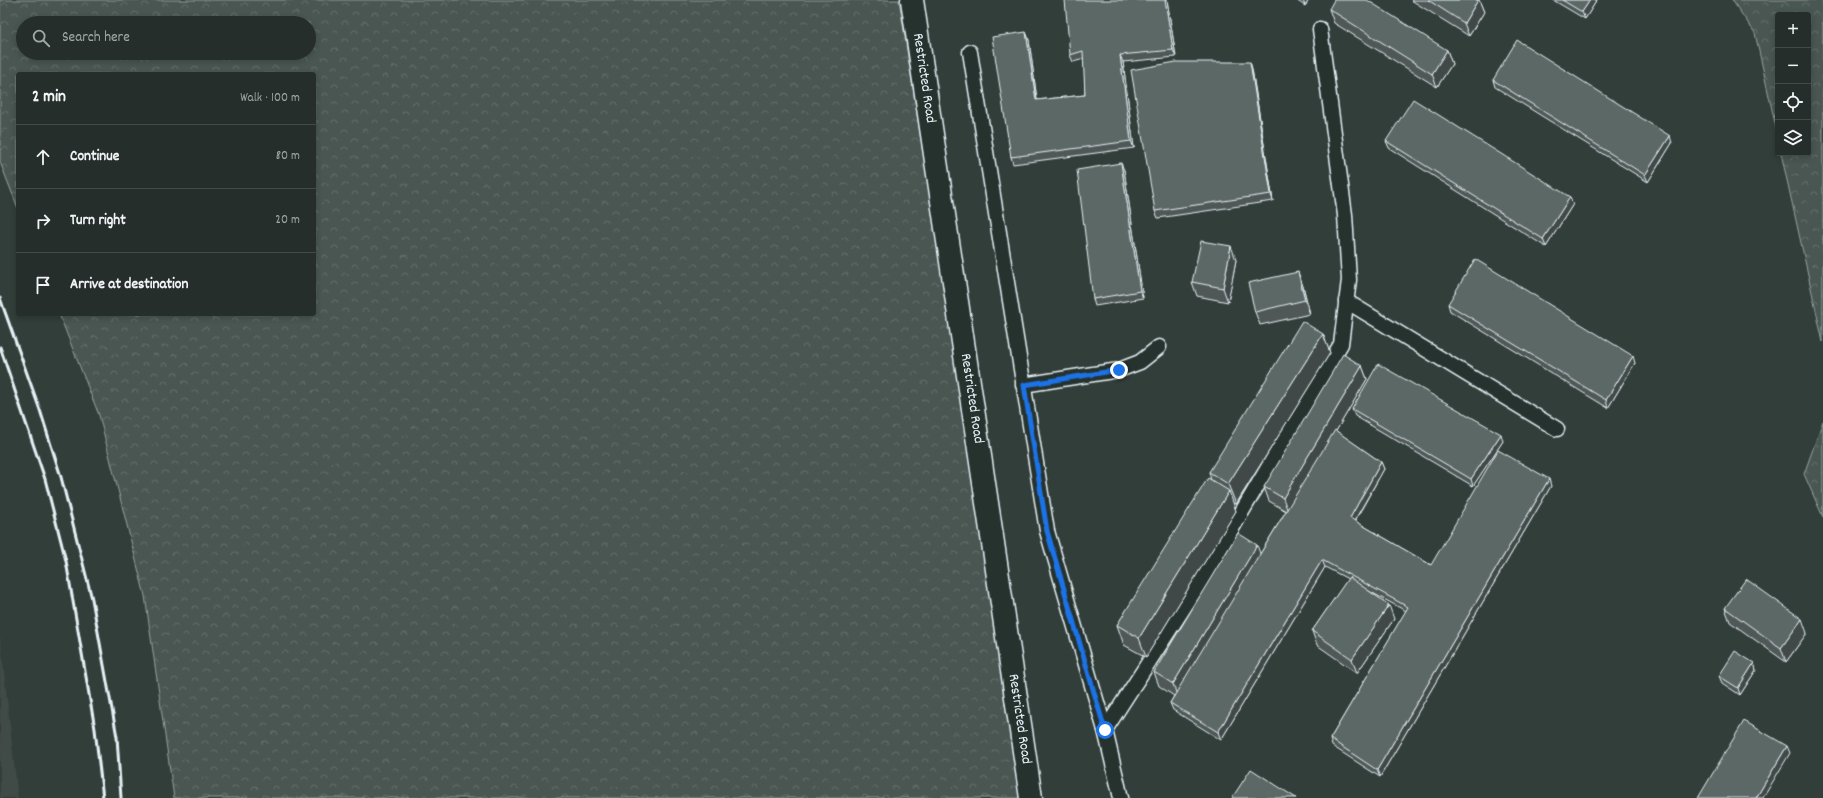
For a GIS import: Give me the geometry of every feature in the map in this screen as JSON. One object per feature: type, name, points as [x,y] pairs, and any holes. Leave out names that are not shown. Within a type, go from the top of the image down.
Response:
[{"type":"street","name":"Restricted Road","points":[[912,0],[1031,798]]},
{"type":"lane","points":[[1105,730],[1201,581],[1341,344],[1349,280],[1345,215],[1320,29]]},
{"type":"lane","points":[[970,52],[1047,531],[1105,730],[1121,798]]},
{"type":"lane","points":[[1346,301],[1558,429]]},
{"type":"lane","points":[[1024,385],[1119,370],[1140,362],[1159,347]]},
{"type":"shaded area","points":[[0,635],[18,798],[0,798]]},
{"type":"green space","points":[[0,0],[899,0],[1025,798],[174,798],[145,596],[99,415],[60,316],[316,316],[316,72],[16,72],[16,203],[0,162]]},
{"type":"green space","points":[[1732,0],[1823,0],[1823,342],[1782,156],[1811,156],[1811,12],[1775,12],[1775,123],[1755,33]]},
{"type":"green space","points":[[1823,421],[1823,517],[1804,474]]},
{"type":"building","points":[[1065,0],[1165,0],[1173,50],[1120,55],[1131,141],[1011,157],[992,37],[1026,32],[1036,100],[1085,95],[1083,51],[1070,55]]},
{"type":"building","points":[[1334,0],[1367,0],[1447,50],[1432,74],[1329,9]]},
{"type":"building","points":[[1428,0],[1478,0],[1464,23]]},
{"type":"building","points":[[1562,0],[1590,0],[1582,12]]},
{"type":"building","points":[[1517,40],[1670,136],[1645,175],[1493,80]]},
{"type":"building","points":[[1176,62],[1250,62],[1271,194],[1155,211],[1131,70]]},
{"type":"building","points":[[1413,99],[1570,197],[1543,239],[1386,141]]},
{"type":"building","points":[[1121,163],[1140,291],[1093,299],[1077,170]]},
{"type":"building","points":[[1201,241],[1231,246],[1223,288],[1192,282]]},
{"type":"building","points":[[1475,259],[1633,356],[1606,400],[1448,304]]},
{"type":"building","points":[[1298,272],[1305,300],[1255,312],[1248,283]]},
{"type":"building","points":[[1302,321],[1323,334],[1228,484],[1209,472]]},
{"type":"building","points":[[1343,354],[1362,366],[1283,498],[1264,487]]},
{"type":"building","points":[[1378,364],[1501,434],[1471,479],[1352,409]]},
{"type":"building","points":[[1335,430],[1381,462],[1350,518],[1431,565],[1498,450],[1549,479],[1377,770],[1330,739],[1408,607],[1322,560],[1218,732],[1170,703]]},
{"type":"building","points":[[1208,478],[1229,491],[1139,638],[1117,625]]},
{"type":"building","points":[[1238,533],[1257,545],[1173,684],[1154,672]]},
{"type":"building","points":[[1349,577],[1389,605],[1352,659],[1312,631]]},
{"type":"building","points":[[1746,579],[1802,619],[1781,648],[1725,608]]},
{"type":"building","points":[[1735,651],[1754,663],[1738,688],[1719,676]]},
{"type":"building","points":[[1744,721],[1787,746],[1756,798],[1698,798]]},
{"type":"building","points":[[1251,769],[1296,798],[1232,798]]},
{"type":"railway","points":[[0,298],[40,410],[61,477],[92,599],[117,737],[121,798]]},
{"type":"railway","points":[[0,347],[45,479],[66,561],[95,729],[103,798]]},
{"type":"route","points":[[1105,730],[1047,531],[1024,385],[1119,370]]}]
